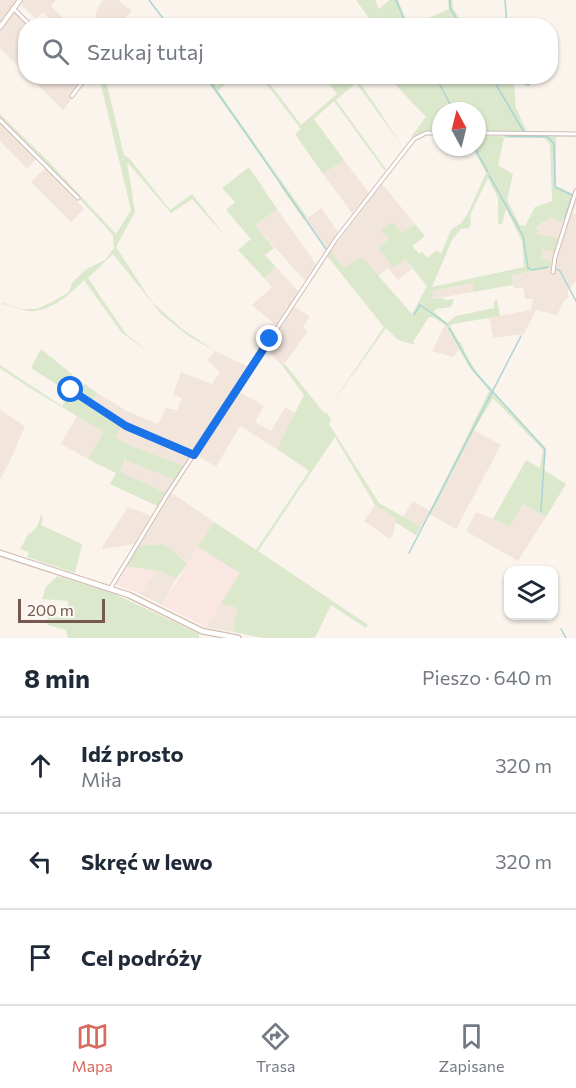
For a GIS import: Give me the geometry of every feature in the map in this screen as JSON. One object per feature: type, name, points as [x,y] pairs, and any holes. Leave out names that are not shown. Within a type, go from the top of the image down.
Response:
[{"type":"main road","points":[[0,553],[139,599],[193,627],[238,638]]},
{"type":"street","points":[[0,27],[20,0]]},
{"type":"street","points":[[13,8],[23,18]]},
{"type":"street","points":[[72,96],[81,84]]},
{"type":"street","points":[[0,120],[78,198]]},
{"type":"street","points":[[110,589],[194,455],[336,239],[414,139],[426,133],[432,133]]},
{"type":"street","points":[[486,134],[576,134]]},
{"type":"street","points":[[553,272],[561,236],[576,191]]},
{"type":"street","points":[[71,390],[126,426],[194,455]]},
{"type":"shaded area","points":[[0,0],[56,0],[51,6],[63,18],[48,18],[43,13],[35,18],[20,4],[17,10],[26,18],[18,18],[18,66],[0,48]]},
{"type":"shaded area","points":[[103,0],[118,0],[132,11],[126,18],[95,18],[96,11]]},
{"type":"shaded area","points":[[37,84],[83,84],[63,110]]},
{"type":"shaded area","points":[[0,122],[37,158],[27,169],[0,141]]},
{"type":"shaded area","points":[[344,160],[369,193],[352,213],[323,174]]},
{"type":"shaded area","points":[[46,167],[84,209],[71,222],[31,182]]},
{"type":"shaded area","points":[[382,184],[415,224],[379,248],[394,267],[405,259],[412,269],[398,280],[388,268],[378,276],[344,268],[331,251]]},
{"type":"shaded area","points":[[576,186],[576,205],[573,213],[576,214],[576,280],[567,292],[569,298],[565,299],[557,315],[536,310],[524,334],[493,338],[489,318],[531,310],[533,299],[525,299],[523,287],[514,289],[512,275],[531,272],[541,258],[543,249],[554,251],[536,234],[538,227],[551,217],[563,221]]},
{"type":"shaded area","points":[[321,208],[338,232],[327,248],[306,219]]},
{"type":"shaded area","points":[[277,209],[316,264],[305,281],[255,225]]},
{"type":"shaded area","points":[[276,267],[299,292],[276,325],[252,305],[272,287],[264,278]]},
{"type":"shaded area","points":[[474,283],[473,292],[433,299],[431,291]]},
{"type":"shaded area","points":[[294,307],[310,316],[303,328],[308,331],[285,363],[284,368],[267,349]]},
{"type":"shaded area","points":[[445,325],[459,350],[453,357],[432,351]]},
{"type":"shaded area","points":[[215,351],[253,369],[238,391],[264,406],[255,422],[271,431],[285,407],[295,413],[277,449],[240,426],[216,467],[193,453],[185,466],[131,446],[114,437],[122,426],[90,405],[97,393],[127,411],[158,424],[166,408],[177,410],[182,398],[173,395],[181,372],[212,384],[220,372],[207,360]]},
{"type":"shaded area","points":[[0,410],[25,426],[0,479]]},
{"type":"shaded area","points":[[77,416],[105,432],[88,459],[61,444]]},
{"type":"shaded area","points":[[474,430],[501,445],[456,529],[431,515]]},
{"type":"shaded area","points":[[126,460],[175,480],[166,493],[119,472]]},
{"type":"shaded area","points":[[172,493],[214,522],[187,564],[170,547],[162,544],[138,546]]},
{"type":"shaded area","points":[[413,501],[430,511],[421,527],[403,517]]},
{"type":"shaded area","points":[[523,504],[546,517],[518,561],[466,531],[476,512],[510,526]]},
{"type":"shaded area","points":[[375,505],[397,519],[390,539],[364,521]]},
{"type":"shaded area","points":[[128,507],[151,516],[134,544],[103,549],[102,547]]},
{"type":"shaded area","points":[[198,547],[241,573],[206,627],[162,605]]},
{"type":"shaded area","points":[[125,566],[156,571],[140,594],[115,584]]},
{"type":"shaded area","points":[[156,571],[176,579],[162,605],[140,594]]},
{"type":"shaded area","points":[[221,603],[237,608],[233,632],[206,627]]},
{"type":"green space","points":[[356,0],[375,0],[379,9],[389,0],[398,0],[405,18],[369,18]]},
{"type":"green space","points":[[448,0],[452,0],[453,8],[459,18],[429,18],[449,9]]},
{"type":"green space","points":[[101,84],[107,84],[124,155],[129,158],[170,210],[192,194],[226,237],[192,199],[171,213],[127,162],[135,212],[116,247],[152,302],[181,328],[215,351],[190,337],[162,315],[113,254],[88,278],[126,334],[154,357],[121,332],[84,280],[66,296],[44,309],[28,311],[0,304],[3,303],[22,309],[36,309],[50,303],[69,292],[72,283],[85,270],[105,260],[114,248],[113,235],[40,156],[0,117],[0,114],[50,163],[116,234],[131,210]]},
{"type":"green space","points":[[209,84],[217,86],[226,84],[218,91],[307,217],[304,220],[281,187],[277,177]]},
{"type":"green space","points":[[266,84],[270,84],[301,125],[337,94],[329,84],[355,84],[336,100],[386,169],[385,171],[334,101],[314,119],[344,160],[323,174],[295,134],[301,129]]},
{"type":"green space","points":[[357,84],[361,84],[403,147]]},
{"type":"green space","points":[[395,84],[514,84],[516,108],[527,132],[486,132],[486,102],[432,102],[432,132],[411,137],[426,117]]},
{"type":"green space","points":[[576,135],[576,137],[556,137],[556,186],[573,194],[563,222],[551,217],[537,227],[537,234],[558,238],[555,252],[543,249],[541,258],[551,261],[550,268],[512,275],[513,285],[473,292],[473,283],[432,291],[433,299],[454,299],[451,307],[436,309],[434,312],[447,323],[456,316],[494,308],[494,301],[497,300],[500,316],[450,326],[487,386],[546,449],[544,470],[566,484],[546,517],[523,504],[510,526],[493,519],[526,460],[540,468],[543,450],[493,398],[474,430],[431,515],[429,514],[489,391],[468,365],[446,326],[435,318],[429,317],[413,341],[415,345],[398,340],[386,328],[326,412],[384,327],[327,256],[331,251],[344,268],[362,257],[412,314],[427,286],[405,259],[394,268],[378,248],[389,239],[381,230],[392,222],[402,233],[415,224],[425,236],[412,246],[419,254],[422,252],[427,258],[437,250],[441,254],[451,230],[467,215],[486,173],[477,156],[486,156],[486,136]],"holes":[[[504,138],[544,138],[550,144],[552,201],[535,207],[525,226],[520,225],[507,200],[513,174],[498,165]],[[488,178],[498,198],[498,224],[502,224],[506,209],[522,241],[524,267],[432,287],[452,240],[461,229],[469,228],[470,215]]]},
{"type":"green space","points":[[249,167],[277,209],[255,225],[274,248],[265,255],[276,267],[264,278],[238,250],[251,239],[226,210],[235,202],[222,188]]},
{"type":"green space","points":[[41,349],[73,375],[65,388],[77,396],[85,384],[97,393],[90,405],[122,426],[115,437],[131,446],[185,466],[175,480],[125,460],[120,472],[166,493],[157,506],[110,484],[116,473],[88,459],[104,432],[0,368],[0,365],[62,406],[70,393],[31,368]]},
{"type":"green space","points":[[284,363],[325,414],[326,412],[331,419],[329,424],[379,503],[421,527],[416,535],[395,522],[397,519],[375,505],[335,437],[258,551],[368,625],[366,628],[331,605],[315,638],[263,638],[233,632],[237,608],[221,603],[240,573],[198,547],[214,522],[256,550],[309,471],[277,449],[304,395],[284,368]]},
{"type":"green space","points":[[41,515],[43,519],[41,525],[82,544],[75,573],[27,557],[29,552],[20,549],[29,533],[38,525]]},
{"type":"green space","points":[[162,544],[170,547],[187,564],[176,579],[163,572],[125,566],[138,546]]},
{"type":"green space","points":[[57,576],[113,593],[199,634],[199,638],[68,638],[66,630],[47,625],[48,617],[67,617],[68,601],[42,599],[46,587]]},
{"type":"waterway","points":[[149,0],[163,18]]},
{"type":"waterway","points":[[396,0],[404,18]]},
{"type":"waterway","points":[[450,0],[450,8],[456,18]]},
{"type":"waterway","points":[[505,0],[506,18]]},
{"type":"waterway","points":[[212,84],[326,249]]},
{"type":"waterway","points":[[439,84],[449,102]]},
{"type":"waterway","points":[[496,84],[524,132]]},
{"type":"waterway","points":[[507,136],[548,137],[554,144],[555,187],[572,195]]},
{"type":"waterway","points":[[479,156],[488,172]]},
{"type":"waterway","points":[[489,175],[523,236],[528,268],[532,270],[548,267]]},
{"type":"waterway","points":[[565,218],[571,199]]},
{"type":"waterway","points":[[557,269],[576,301]]},
{"type":"waterway","points":[[414,315],[420,305],[447,324]]},
{"type":"waterway","points":[[449,328],[473,370],[545,449],[541,511]]},
{"type":"waterway","points":[[409,553],[521,336]]},
{"type":"waterway","points":[[561,629],[566,638]]},
{"type":"route","points":[[71,390],[126,426],[194,455],[270,339]]}]
